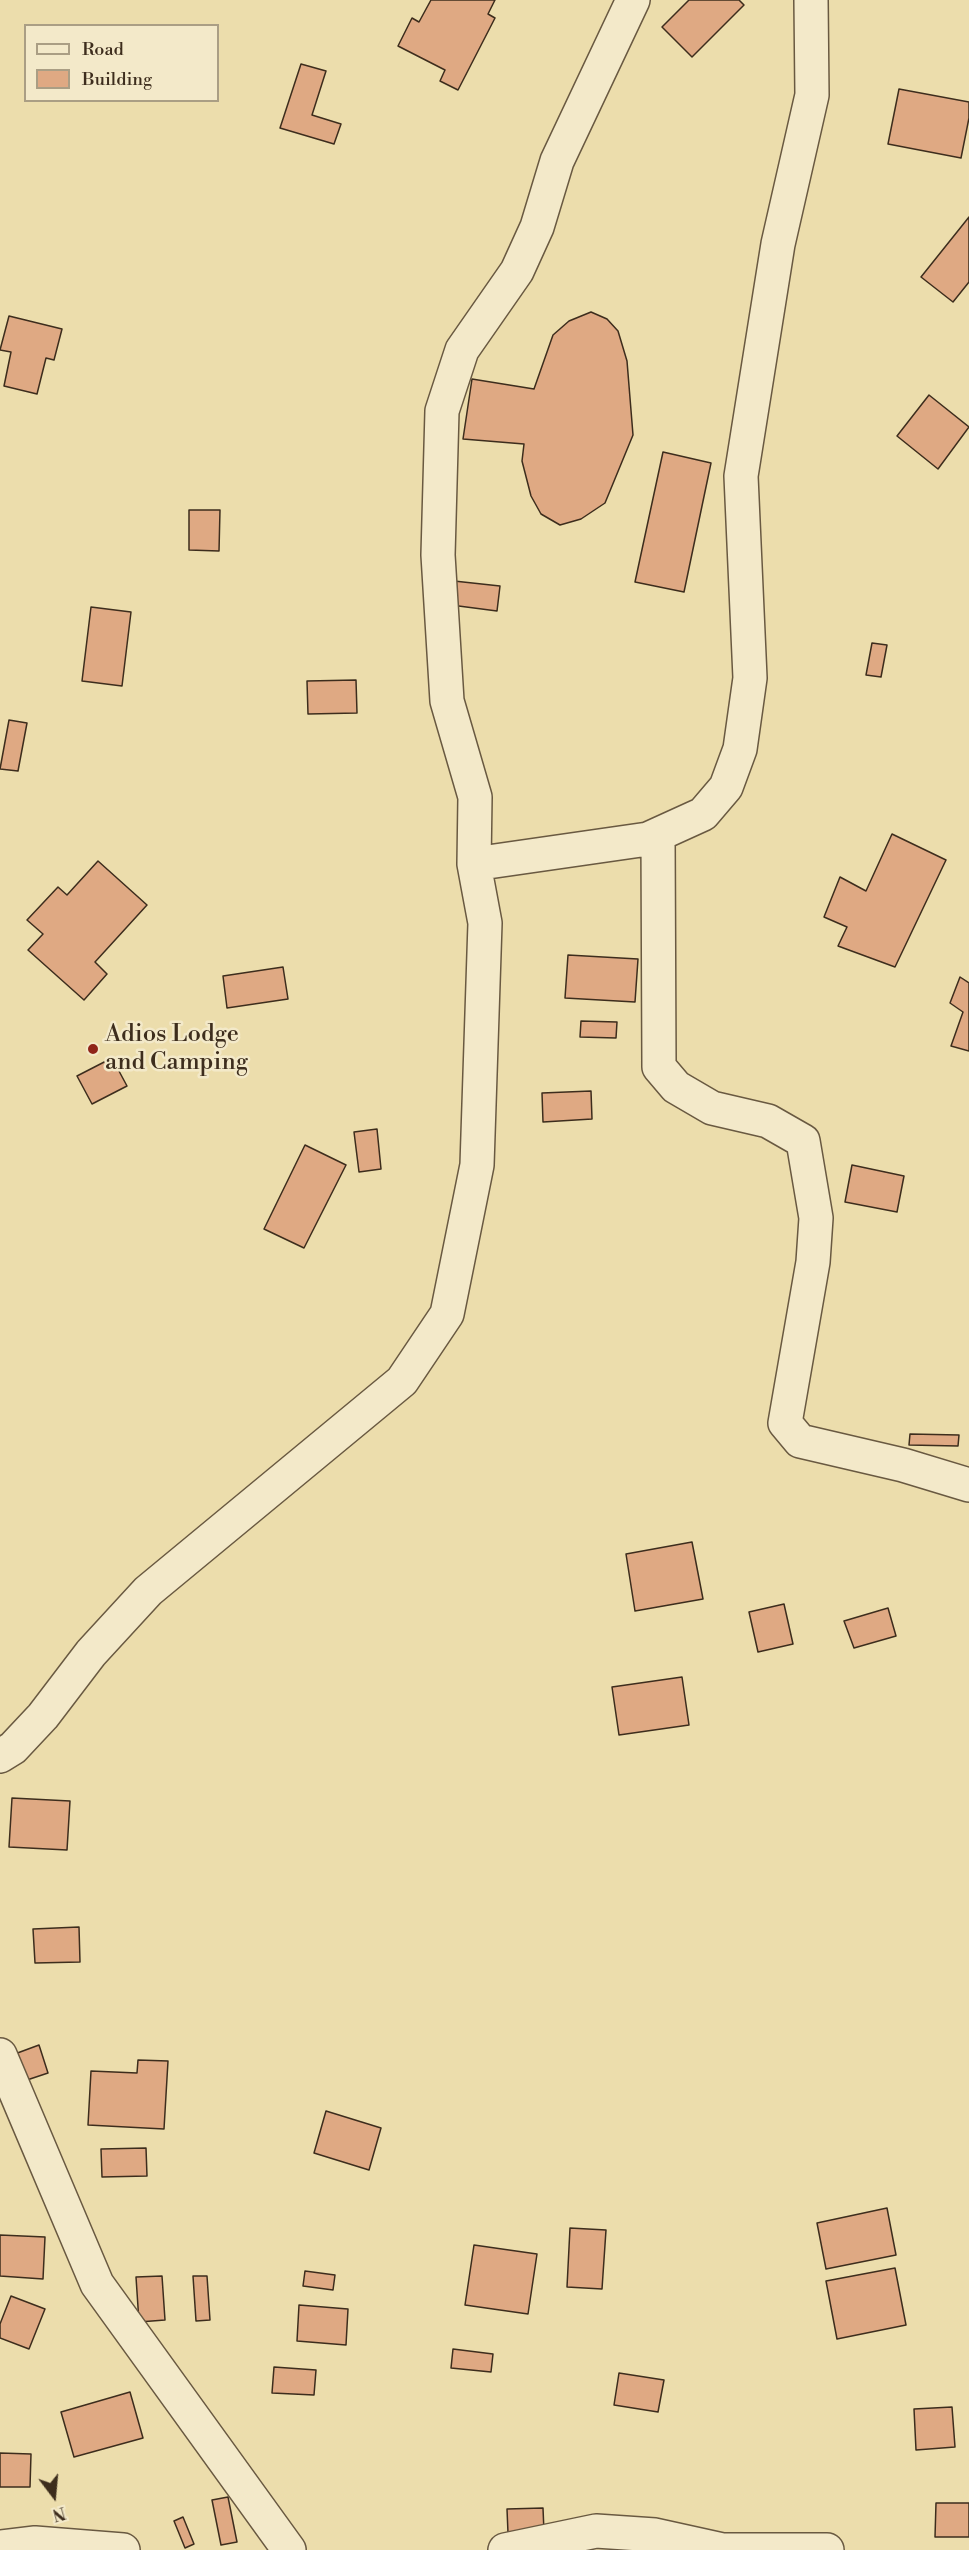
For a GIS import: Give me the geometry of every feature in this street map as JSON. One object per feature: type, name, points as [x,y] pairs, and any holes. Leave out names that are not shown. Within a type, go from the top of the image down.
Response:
[{"type":"street","points":[[0,1756],[13,1748],[43,1716],[91,1653],[148,1591],[402,1381],[447,1314],[477,1165],[485,923],[474,864],[475,796],[447,701],[438,555],[442,411],[462,350],[517,271],[537,227],[556,161],[633,0]]},
{"type":"street","points":[[474,864],[648,839],[702,814],[726,787],[740,749],[750,678],[741,476],[778,244],[812,95],[811,0]]},
{"type":"street","points":[[658,835],[659,1066],[676,1087],[712,1108],[768,1121],[802,1141],[816,1218],[813,1262],[785,1423],[800,1441],[969,1485]]},
{"type":"street","points":[[0,2055],[97,2284],[289,2550]]},
{"type":"street","points":[[505,2550],[596,2531],[655,2535],[723,2550],[827,2550]]},
{"type":"street","points":[[0,2547],[35,2543],[123,2550]]},
{"type":"building","points":[[431,0],[495,0],[488,14],[495,18],[458,90],[440,81],[445,70],[398,46],[412,18],[419,22]]},
{"type":"building","points":[[689,0],[739,0],[744,5],[692,57],[662,27]]},
{"type":"building","points":[[301,64],[326,71],[312,115],[341,124],[334,144],[280,128]]},
{"type":"building","points":[[899,89],[969,102],[969,118],[961,158],[888,144]]},
{"type":"building","points":[[969,217],[969,282],[953,302],[921,277]]},
{"type":"building","points":[[591,312],[607,319],[618,331],[627,361],[633,435],[605,503],[581,519],[560,525],[541,514],[531,496],[522,461],[524,444],[463,439],[472,379],[534,389],[553,335],[569,321]]},
{"type":"building","points":[[9,316],[62,329],[54,360],[46,358],[37,394],[4,386],[11,352],[0,350]]},
{"type":"building","points":[[929,395],[969,427],[938,469],[897,436]]},
{"type":"building","points":[[663,452],[711,463],[684,592],[635,582]]},
{"type":"building","points":[[189,510],[220,510],[219,551],[189,550]]},
{"type":"building","points":[[454,581],[500,586],[497,611],[451,605]]},
{"type":"building","points":[[91,607],[131,612],[122,686],[82,681]]},
{"type":"building","points":[[872,643],[887,645],[881,677],[866,675]]},
{"type":"building","points":[[356,680],[357,713],[308,714],[307,681]]},
{"type":"building","points":[[9,720],[27,723],[18,771],[0,769]]},
{"type":"building","points":[[892,834],[946,860],[895,967],[838,946],[847,927],[824,917],[840,877],[866,891]]},
{"type":"building","points":[[98,861],[147,905],[95,962],[107,974],[84,1000],[28,950],[43,934],[27,920],[58,887],[67,895]]},
{"type":"building","points":[[568,955],[638,959],[635,1002],[565,998]]},
{"type":"building","points":[[283,967],[288,999],[227,1008],[223,976]]},
{"type":"building","points":[[960,977],[969,983],[969,1051],[951,1046],[963,1012],[950,1003]]},
{"type":"building","points":[[581,1021],[617,1022],[616,1038],[580,1037]]},
{"type":"building","points":[[112,1058],[127,1086],[92,1104],[77,1076]]},
{"type":"building","points":[[591,1091],[592,1119],[543,1122],[542,1093]]},
{"type":"building","points":[[377,1129],[381,1169],[359,1172],[354,1132]]},
{"type":"building","points":[[305,1145],[346,1165],[304,1248],[264,1229]]},
{"type":"building","points":[[852,1165],[904,1176],[897,1212],[845,1202]]},
{"type":"building","points":[[910,1434],[959,1435],[958,1446],[909,1445]]},
{"type":"building","points":[[692,1542],[703,1599],[635,1611],[626,1554]]},
{"type":"building","points":[[784,1604],[793,1644],[758,1652],[749,1612]]},
{"type":"building","points":[[888,1608],[896,1636],[854,1648],[844,1621]]},
{"type":"building","points":[[682,1677],[689,1725],[619,1735],[612,1687]]},
{"type":"building","points":[[12,1798],[70,1801],[67,1850],[9,1847]]},
{"type":"building","points":[[79,1927],[80,1962],[35,1963],[33,1929]]},
{"type":"building","points":[[39,2045],[48,2073],[21,2082],[12,2055]]},
{"type":"building","points":[[138,2060],[168,2061],[164,2129],[88,2125],[91,2071],[137,2073]]},
{"type":"building","points":[[326,2111],[381,2128],[369,2170],[314,2153]]},
{"type":"building","points":[[146,2148],[147,2176],[102,2177],[101,2149]]},
{"type":"building","points":[[887,2208],[896,2255],[826,2269],[817,2223]]},
{"type":"building","points":[[570,2228],[606,2230],[602,2289],[567,2287]]},
{"type":"building","points":[[0,2235],[45,2237],[43,2279],[0,2276]]},
{"type":"building","points":[[474,2245],[537,2254],[528,2314],[465,2305]]},
{"type":"building","points":[[895,2268],[906,2325],[837,2339],[826,2281]]},
{"type":"building","points":[[305,2271],[335,2275],[333,2290],[303,2286]]},
{"type":"building","points":[[162,2276],[165,2320],[139,2322],[136,2277]]},
{"type":"building","points":[[193,2276],[207,2276],[210,2320],[196,2321]]},
{"type":"building","points":[[11,2296],[45,2309],[29,2349],[0,2338],[0,2324]]},
{"type":"building","points":[[299,2305],[348,2309],[346,2345],[297,2341]]},
{"type":"building","points":[[453,2349],[493,2354],[491,2372],[451,2368]]},
{"type":"building","points":[[274,2367],[316,2370],[314,2395],[272,2393]]},
{"type":"building","points":[[619,2373],[664,2380],[658,2412],[614,2405]]},
{"type":"building","points":[[130,2392],[143,2438],[74,2457],[61,2412]]},
{"type":"building","points":[[952,2407],[955,2447],[916,2450],[914,2409]]},
{"type":"building","points":[[0,2453],[31,2454],[30,2487],[0,2487]]},
{"type":"building","points":[[228,2497],[237,2542],[221,2545],[212,2500]]},
{"type":"building","points":[[936,2503],[969,2503],[969,2537],[935,2537]]},
{"type":"building","points":[[543,2508],[544,2532],[508,2533],[507,2509]]},
{"type":"building","points":[[183,2517],[194,2544],[185,2548],[174,2521]]},
{"type":"place","name":"Adios Lodge and Camping","points":[[93,1049]]}]
